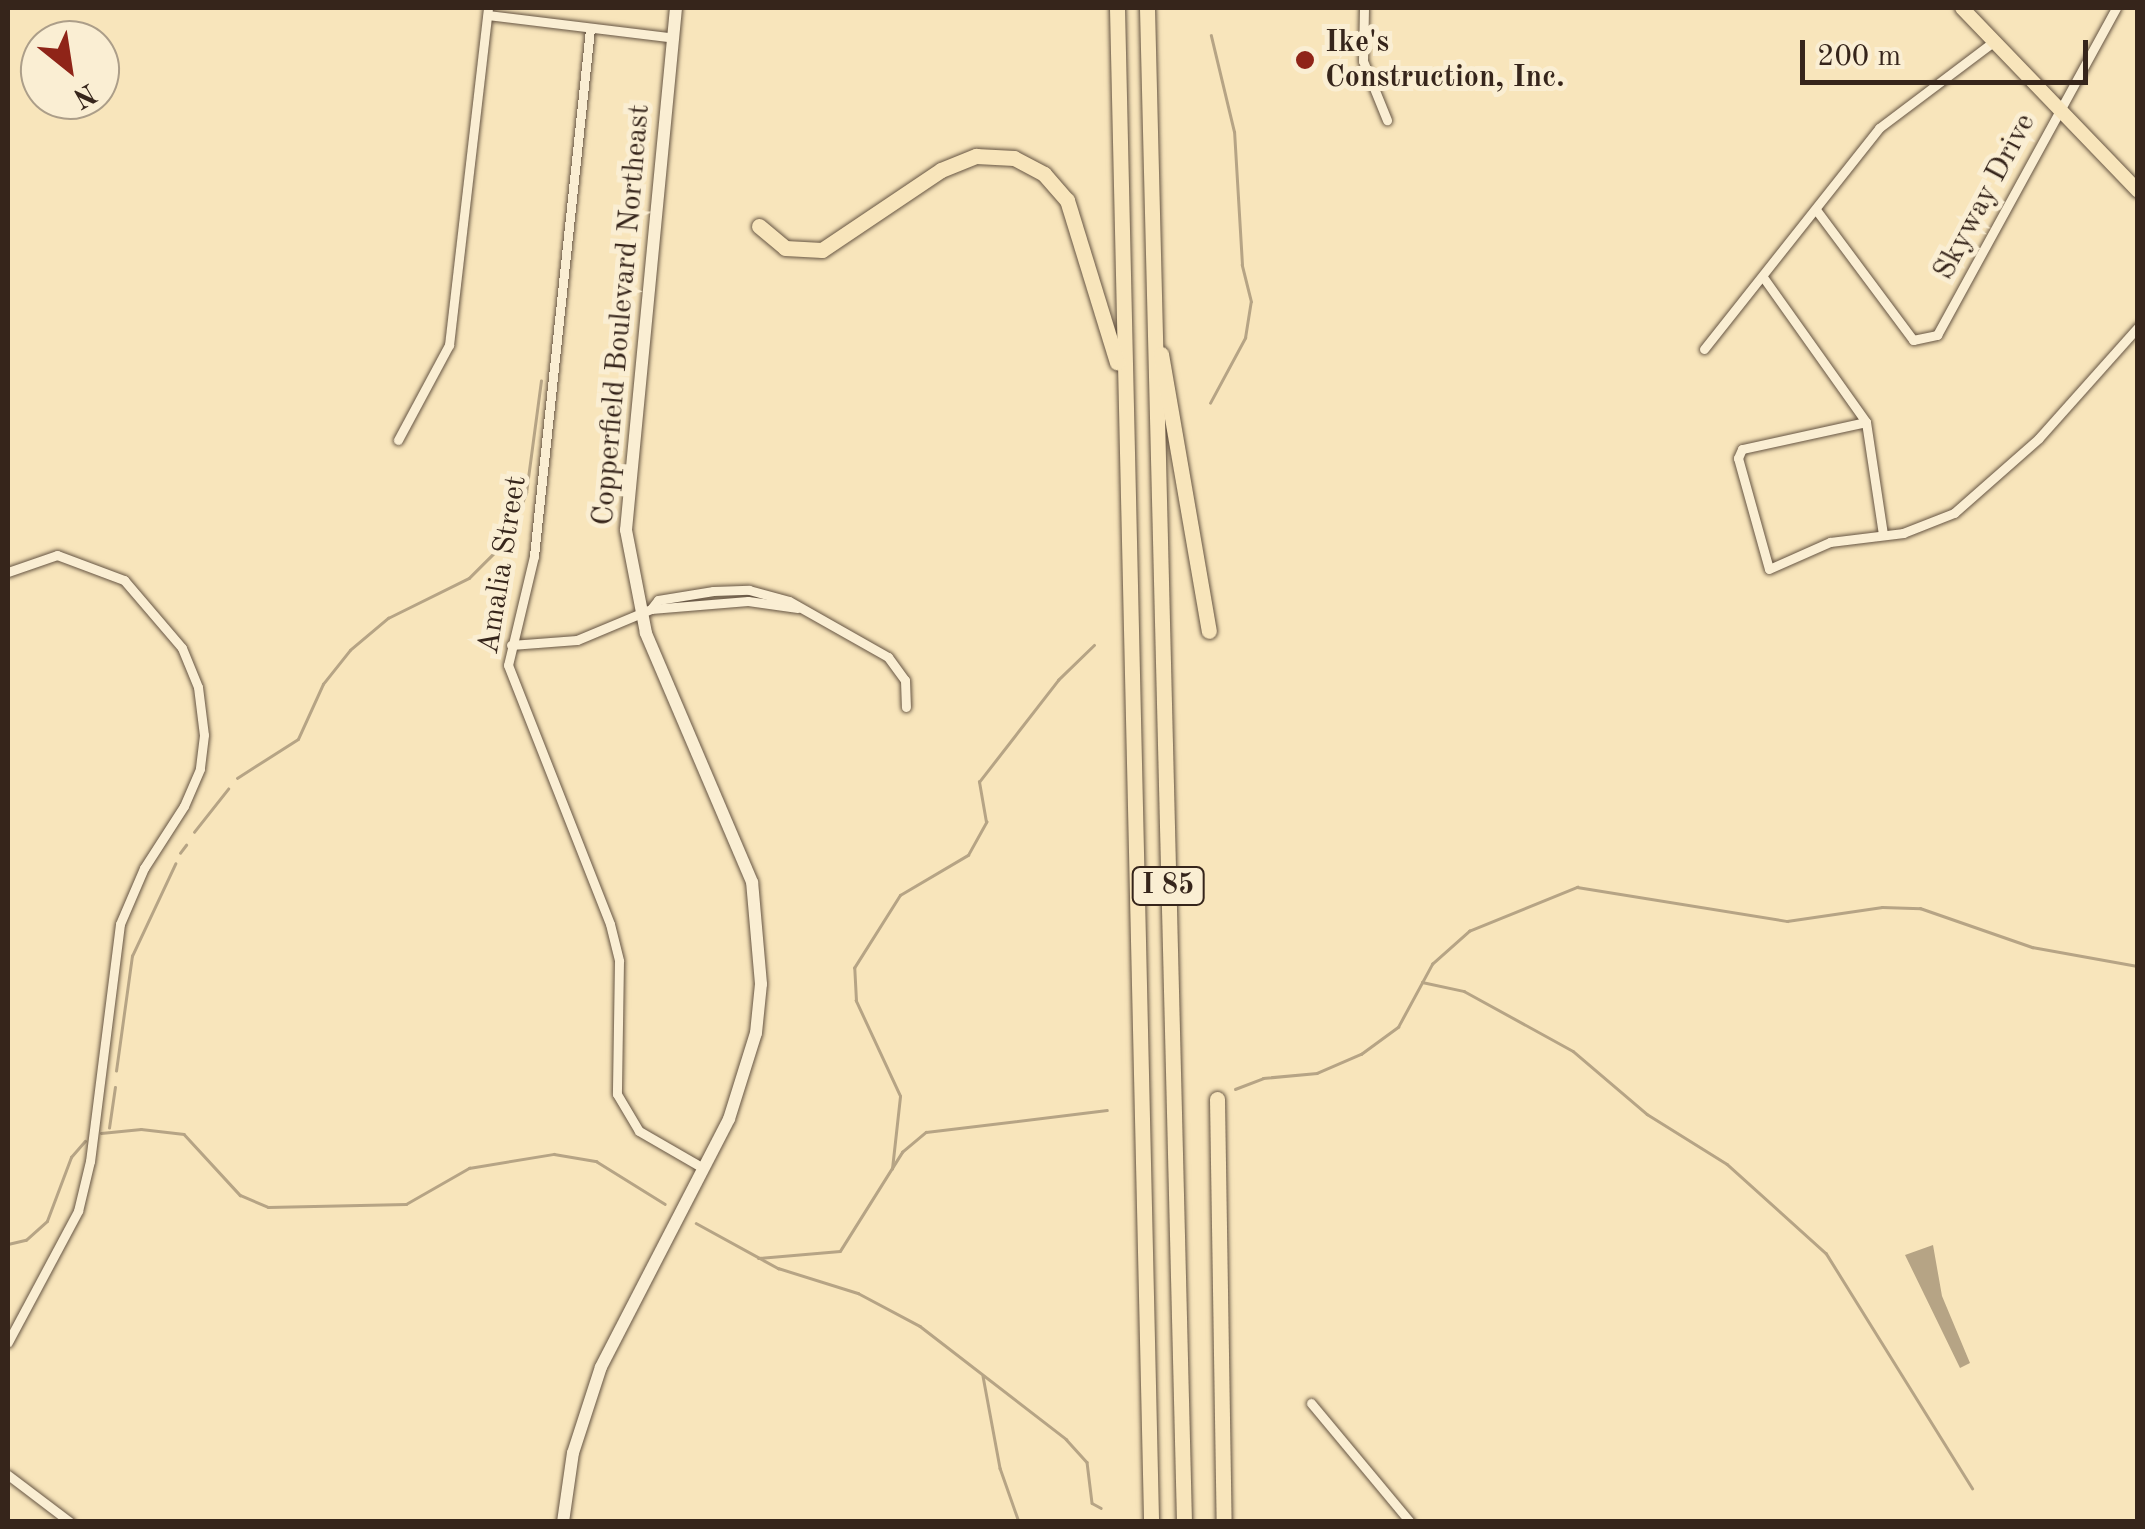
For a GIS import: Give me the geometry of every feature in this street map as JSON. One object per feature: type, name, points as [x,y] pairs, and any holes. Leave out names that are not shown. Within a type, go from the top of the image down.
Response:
[{"type":"highway","name":"I 85","points":[[1117,8],[1152,1522]]},
{"type":"highway","name":"I 85","points":[[1147,8],[1183,1466],[1188,1522]]},
{"type":"highway","points":[[759,226],[785,248],[822,250],[958,162],[995,155],[1029,164],[1056,186],[1073,216],[1124,386]]},
{"type":"highway","points":[[1152,307],[1209,631]]},
{"type":"highway","points":[[1217,1099],[1224,1522]]},
{"type":"main road","name":"Copperfield Boulevard Northeast","points":[[563,1522],[573,1454],[600,1367],[704,1168],[747,1072],[756,1034],[761,939],[738,840],[645,610],[626,498],[676,8]]},
{"type":"main road","points":[[1962,8],[2138,192]]},
{"type":"street","points":[[1364,8],[1363,61],[1387,120]]},
{"type":"street","name":"Skyway Drive","points":[[1817,211],[1914,340],[1943,328],[2116,8]]},
{"type":"street","points":[[398,440],[449,346],[488,12],[674,38]]},
{"type":"street","name":"Amalia Street","points":[[590,29],[534,556],[508,665],[610,924],[618,960],[617,1094],[639,1131],[704,1168]]},
{"type":"street","points":[[1704,348],[1817,211],[1879,128],[1992,43]]},
{"type":"street","points":[[1763,276],[1866,422],[1882,534]]},
{"type":"street","points":[[1866,422],[1742,449],[1738,458],[1769,569],[1830,542],[1926,527],[1967,504],[2040,438],[2138,327]]},
{"type":"street","points":[[8,572],[58,555],[124,580],[182,648],[198,687],[204,735],[200,769],[184,806],[144,868],[120,924],[90,1161],[78,1211],[8,1342]]},
{"type":"street","points":[[510,646],[577,640],[645,610],[658,600],[749,590],[800,608],[888,657],[906,680],[906,706]]},
{"type":"street","points":[[1311,1403],[1410,1522]]},
{"type":"street","points":[[8,1475],[70,1522]]},
{"type":"shaded area","points":[[1933,1245],[1942,1296],[1970,1363],[1960,1368],[1905,1255]]},
{"type":"waterway","points":[[1210,403],[1245,338],[1251,302],[1242,265],[1234,132],[1211,36]]},
{"type":"waterway","points":[[237,778],[298,739],[323,684],[350,650],[388,618],[469,578],[507,540],[526,493],[541,381]]},
{"type":"waterway","points":[[892,1169],[900,1096],[856,1001],[854,968],[900,895],[968,855],[986,822],[979,782],[1058,680],[1094,645]]},
{"type":"waterway","points":[[194,832],[228,789]]},
{"type":"waterway","points":[[180,853],[186,845]]},
{"type":"waterway","points":[[116,1071],[132,956],[175,864]]},
{"type":"waterway","points":[[1235,1089],[1263,1078],[1317,1073],[1361,1054],[1398,1027],[1432,964],[1469,931],[1577,887],[1787,921],[1882,907],[1920,908],[2032,947],[2138,966]]},
{"type":"waterway","points":[[1422,982],[1464,991],[1573,1051],[1647,1114],[1727,1164],[1826,1253],[1972,1488]]},
{"type":"waterway","points":[[109,1128],[115,1087]]},
{"type":"waterway","points":[[758,1258],[840,1251],[902,1152],[926,1132],[1107,1110]]},
{"type":"waterway","points":[[101,1133],[141,1129],[184,1134],[240,1195],[268,1207],[406,1204],[469,1168],[554,1154],[596,1161],[665,1204]]},
{"type":"waterway","points":[[8,1244],[26,1240],[47,1221],[71,1157],[85,1141]]},
{"type":"waterway","points":[[696,1223],[778,1268],[858,1293],[920,1326],[1066,1439],[1087,1462],[1092,1503],[1101,1508]]},
{"type":"waterway","points":[[983,1376],[1000,1468],[1019,1522]]},
{"type":"place","name":"Ike's Construction, Inc.","points":[[1305,60]]}]
